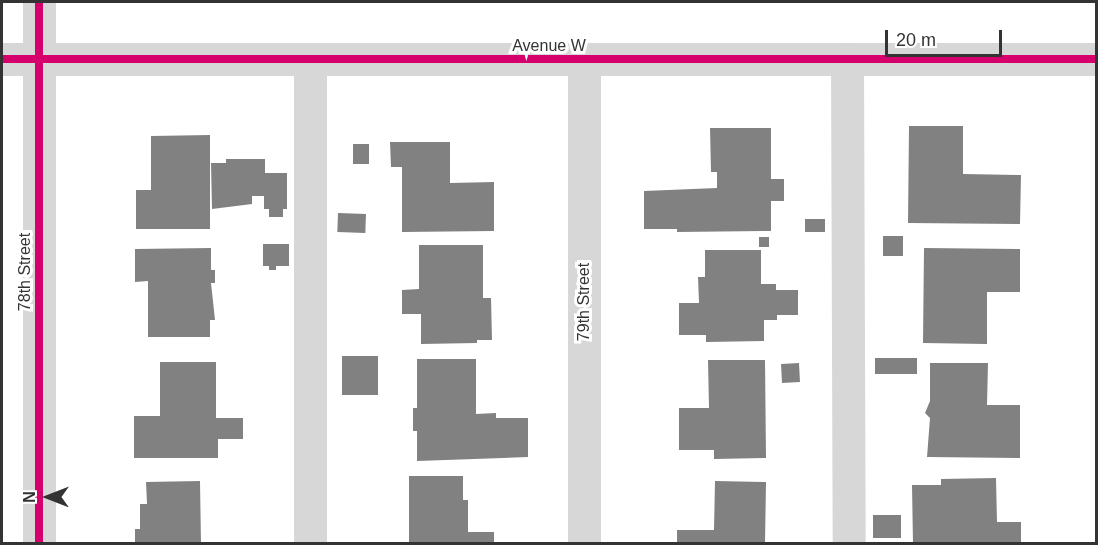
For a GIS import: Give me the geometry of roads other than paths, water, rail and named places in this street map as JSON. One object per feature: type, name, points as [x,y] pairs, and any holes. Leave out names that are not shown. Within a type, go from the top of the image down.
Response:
[{"type":"street","name":"78th Street","points":[[39,2],[39,543]]},
{"type":"street","name":"Avenue W","points":[[2,59],[310,61],[1096,58]]},
{"type":"street","name":"79th Street","points":[[584,60],[584,543]]},
{"type":"street","points":[[847,60],[849,543]]},
{"type":"street","points":[[310,61],[310,543]]}]
